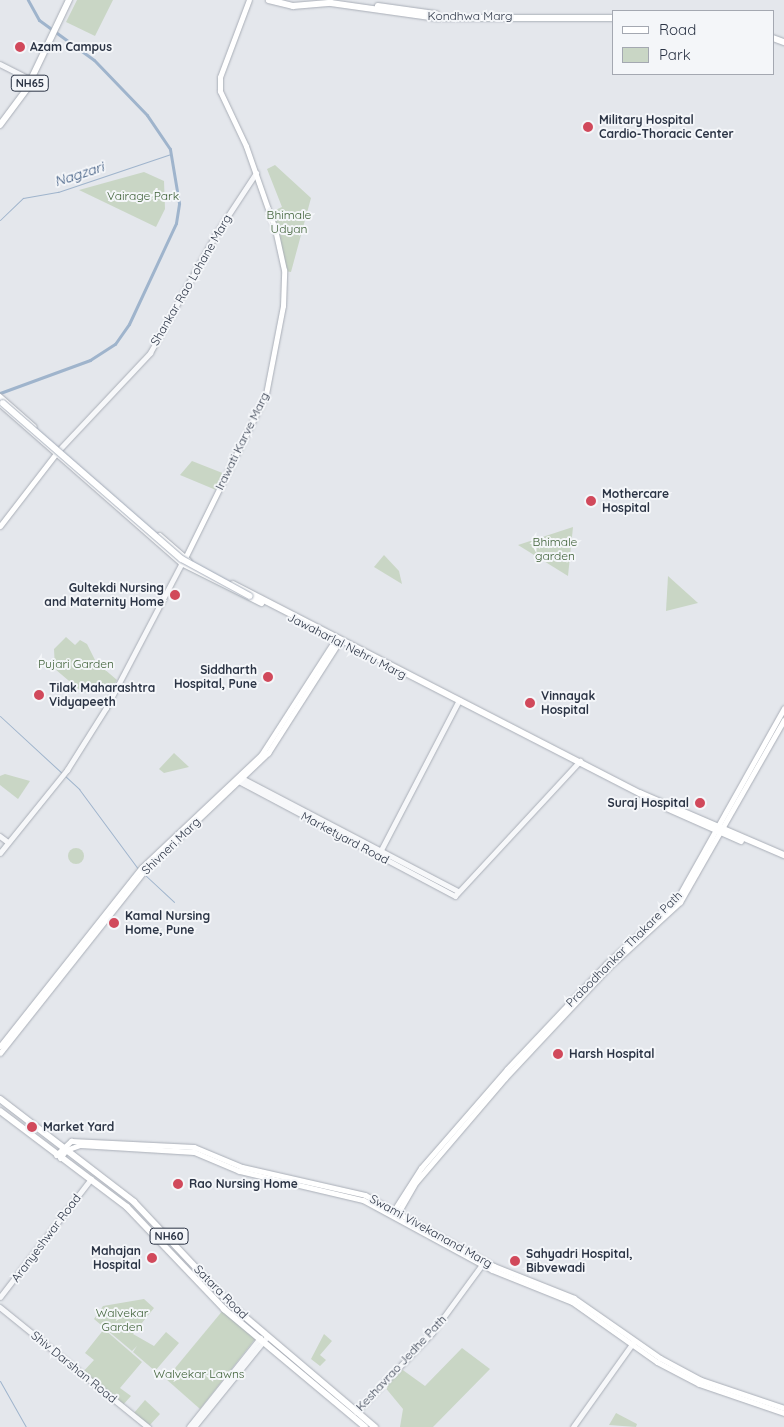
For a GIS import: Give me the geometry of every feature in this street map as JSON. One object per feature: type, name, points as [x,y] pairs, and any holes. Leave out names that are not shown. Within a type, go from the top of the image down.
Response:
[{"type":"highway","name":"NH65","points":[[0,125],[30,79],[69,0]]},
{"type":"highway","name":"NH65","points":[[0,119],[20,97]]},
{"type":"highway","name":"Satara Road","points":[[0,1099],[134,1202],[265,1335],[354,1413],[365,1427]]},
{"type":"highway","name":"Satara Road","points":[[0,1111],[91,1179],[157,1236],[216,1302],[259,1342],[375,1427]]},
{"type":"main road","name":"Irawati Karve Marg","points":[[184,561],[271,377],[284,270],[256,173],[219,84],[248,0]]},
{"type":"main road","name":"Kondhwa Marg","points":[[269,0],[331,3],[437,18],[565,15]]},
{"type":"main road","name":"Kondhwa Marg","points":[[285,2],[307,0]]},
{"type":"main road","name":"Kondhwa Marg","points":[[337,0],[437,14],[565,15],[612,18]]},
{"type":"main road","name":"Kondhwa Marg","points":[[572,16],[612,15]]},
{"type":"main road","name":"Jawaharlal Nehru Marg","points":[[1,400],[57,452],[184,561],[715,831],[731,835]]},
{"type":"main road","points":[[1,400],[182,559],[258,600]]},
{"type":"main road","points":[[0,526],[57,452]]},
{"type":"main road","name":"Shivneri Marg","points":[[0,1053],[143,868],[268,753],[338,639]]},
{"type":"main road","name":"Prabodhankar Thakare Path","points":[[395,1212],[421,1168],[498,1082],[609,967],[680,902],[715,831],[784,708]]},
{"type":"main road","name":"Prabodhankar Thakare Path","points":[[719,824],[784,720]]},
{"type":"main road","name":"Jawaharlal Nehru Marg","points":[[656,801],[719,824],[731,835]]},
{"type":"main road","points":[[731,835],[784,857]]},
{"type":"main road","name":"Shivneri Marg","points":[[0,1046],[139,874]]},
{"type":"main road","name":"Swami Vivekanand Marg","points":[[64,1148],[80,1141],[194,1147],[233,1164],[360,1193],[484,1263],[574,1298],[634,1342],[704,1387],[784,1413]]},
{"type":"main road","points":[[58,1156],[64,1148]]},
{"type":"main road","name":"Swami Vivekanand Marg","points":[[634,1342],[712,1385],[784,1408]]},
{"type":"street","points":[[0,64],[30,79]]},
{"type":"street","name":"Shankar Rao Lohane Marg","points":[[57,452],[150,353],[216,234],[256,173]]},
{"type":"street","points":[[0,853],[60,778],[121,684],[184,561]]},
{"type":"street","points":[[379,853],[459,701]]},
{"type":"street","points":[[458,891],[579,762]]},
{"type":"street","name":"Marketyard Road","points":[[240,779],[455,896],[458,891],[379,853]]},
{"type":"street","points":[[0,836],[8,842]]},
{"type":"street","name":"Aranyeshwar Road","points":[[0,1297],[91,1179]]},
{"type":"street","name":"Keshavrao Jedhe Path","points":[[354,1413],[427,1339],[484,1263]]},
{"type":"street","name":"Shiv Darshan Road","points":[[0,1307],[148,1427]]},
{"type":"street","points":[[189,1427],[265,1335]]},
{"type":"street","points":[[194,1427],[259,1342]]},
{"type":"street","points":[[574,1427],[634,1342]]},
{"type":"green space","points":[[77,0],[113,0],[95,36],[66,22]]},
{"type":"green space","name":"Bhimale Udyan","points":[[275,165],[311,198],[291,272],[285,271],[271,212],[282,207],[267,169]]},
{"type":"green space","name":"Vairage Park","points":[[144,172],[164,181],[165,209],[156,227],[79,190]]},
{"type":"green space","points":[[192,461],[225,474],[216,490],[180,475]]},
{"type":"green space","name":"Bhimale garden","points":[[573,527],[568,576],[518,545]]},
{"type":"green space","points":[[384,555],[399,571],[402,584],[374,567]]},
{"type":"green space","points":[[668,576],[698,603],[666,611]]},
{"type":"green space","name":"Pujari Garden","points":[[66,637],[75,645],[80,640],[87,644],[96,662],[117,680],[115,683],[95,693],[82,692],[55,669],[54,649]]},
{"type":"green space","points":[[174,753],[189,767],[164,773],[159,769]]},
{"type":"green space","points":[[5,774],[30,781],[18,799],[0,785],[0,776]]},
{"type":"green space","points":[[76,848],[82,850],[84,856],[82,862],[76,864],[70,862],[68,856],[70,850]]},
{"type":"green space","name":"Walvekar Garden","points":[[144,1299],[154,1308],[133,1334],[154,1346],[166,1332],[179,1343],[155,1371],[133,1352],[137,1346],[132,1351],[94,1319],[103,1306]]},
{"type":"green space","name":"Walvekar Lawns","points":[[224,1309],[256,1338],[200,1409],[166,1379]]},
{"type":"green space","points":[[104,1329],[142,1362],[120,1388],[131,1396],[122,1406],[81,1374],[94,1360],[85,1353]]},
{"type":"green space","points":[[324,1334],[332,1341],[320,1355],[326,1360],[320,1366],[311,1359]]},
{"type":"green space","points":[[462,1348],[490,1369],[433,1427],[400,1427],[403,1409],[384,1386],[400,1368],[425,1386]]},
{"type":"green space","points":[[145,1400],[160,1414],[149,1426],[134,1413]]},
{"type":"green space","points":[[616,1413],[637,1424],[636,1427],[609,1425]]},
{"type":"waterway","points":[[0,393],[90,360],[115,344],[129,324],[176,223],[179,203],[170,149],[147,115],[94,60],[39,20],[28,0]]},
{"type":"waterway","name":"Nagzari","points":[[0,220],[23,198],[58,192],[171,154]]},
{"type":"waterway","points":[[0,716],[79,789],[139,870]]},
{"type":"waterway","points":[[144,874],[174,902]]},
{"type":"waterway","points":[[0,1381],[26,1427]]},
{"type":"place","name":"Azam Campus","points":[[20,47]]},
{"type":"place","name":"Military Hospital Cardio-Thoracic Center","points":[[588,127]]},
{"type":"place","name":"Mothercare Hospital","points":[[591,501]]},
{"type":"place","name":"Gultekdi Nursing and Maternity Home","points":[[175,595]]},
{"type":"place","name":"Siddharth Hospital, Pune","points":[[268,677]]},
{"type":"place","name":"Tilak Maharashtra Vidyapeeth","points":[[39,695]]},
{"type":"place","name":"Vinnayak Hospital","points":[[530,703]]},
{"type":"place","name":"Suraj Hospital","points":[[700,803]]},
{"type":"place","name":"Kamal Nursing Home, Pune","points":[[114,923]]},
{"type":"place","name":"Harsh Hospital","points":[[558,1054]]},
{"type":"place","name":"Market Yard","points":[[32,1127]]},
{"type":"place","name":"Rao Nursing Home","points":[[178,1184]]},
{"type":"place","name":"Mahajan Hospital","points":[[152,1258]]},
{"type":"place","name":"Sahyadri Hospital, Bibvewadi","points":[[515,1261]]}]
